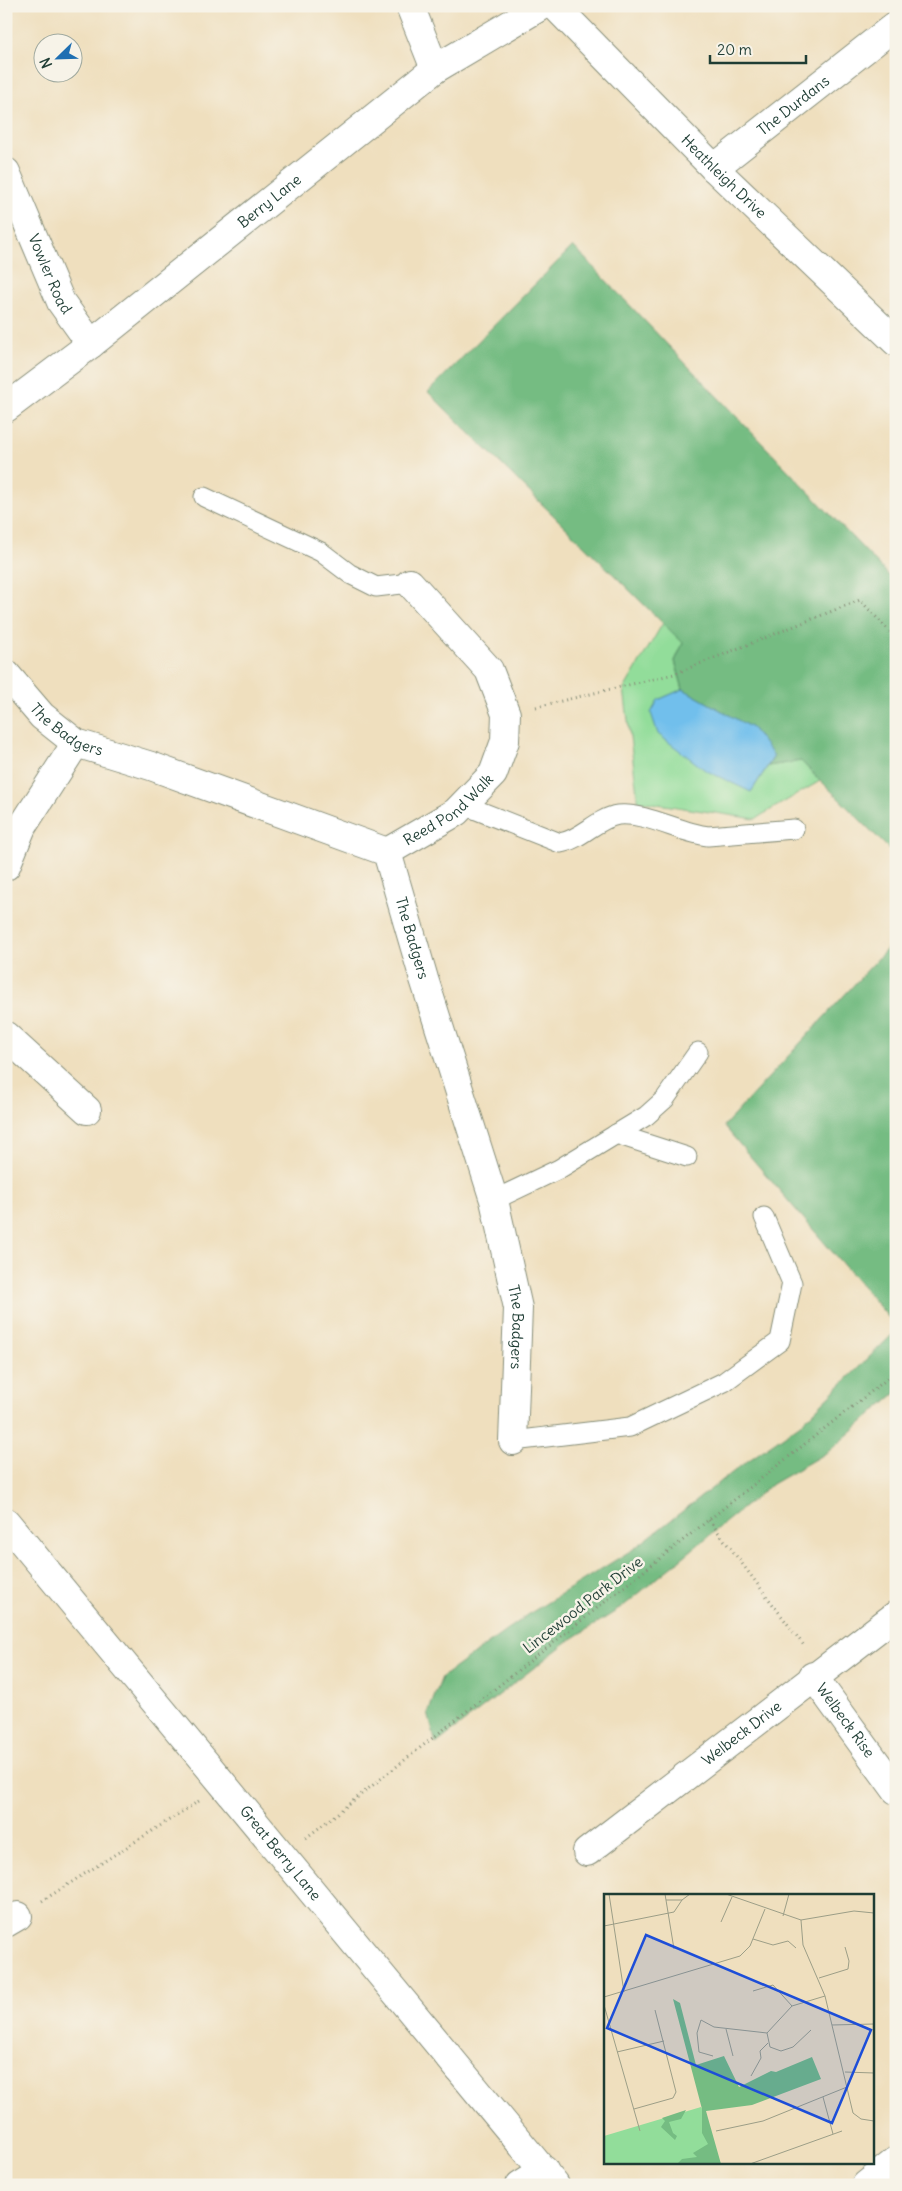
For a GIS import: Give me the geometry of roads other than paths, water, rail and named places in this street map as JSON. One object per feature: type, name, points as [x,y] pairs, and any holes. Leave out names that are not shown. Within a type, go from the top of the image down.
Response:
[{"type":"street","points":[[410,6],[435,69]]},
{"type":"street","name":"Berry Lane","points":[[6,408],[91,344],[435,69],[541,6]]},
{"type":"street","name":"Heathleigh Drive","points":[[555,6],[714,168],[896,342]]},
{"type":"street","name":"The Durdans","points":[[714,168],[896,25]]},
{"type":"street","name":"Vowler Road","points":[[6,172],[61,302],[91,344]]},
{"type":"street","name":"Reed Pond Walk","points":[[387,852],[456,812],[492,774],[505,741],[506,714],[489,670],[410,583]]},
{"type":"street","name":"The Badgers","points":[[6,674],[42,716],[76,744],[150,766],[387,852],[424,980],[494,1200],[518,1308],[513,1440]]},
{"type":"street","points":[[6,866],[22,827],[76,744]]},
{"type":"street","points":[[6,1036],[87,1110]]},
{"type":"street","name":"Great Berry Lane","points":[[6,1522],[550,2177]]},
{"type":"street","name":"Welbeck Drive","points":[[587,1852],[896,1615]]},
{"type":"street","name":"Welbeck Rise","points":[[818,1673],[896,1790]]},
{"type":"street","points":[[866,2185],[896,2161]]},
{"type":"street","points":[[520,2185],[550,2177]]},
{"type":"lane","points":[[204,497],[320,552],[350,574],[376,587],[410,583]]},
{"type":"lane","points":[[464,804],[560,843],[571,841],[617,815],[643,818],[695,834],[708,836],[794,829]]},
{"type":"lane","points":[[494,1200],[559,1169],[646,1116],[665,1099],[698,1052]]},
{"type":"lane","points":[[616,1134],[687,1157]]},
{"type":"lane","points":[[513,1440],[630,1426],[724,1382],[780,1341],[792,1284],[764,1218]]},
{"type":"water","points":[[683,689],[752,728],[774,756],[751,792],[705,770],[658,734],[651,713],[658,700]]}]
